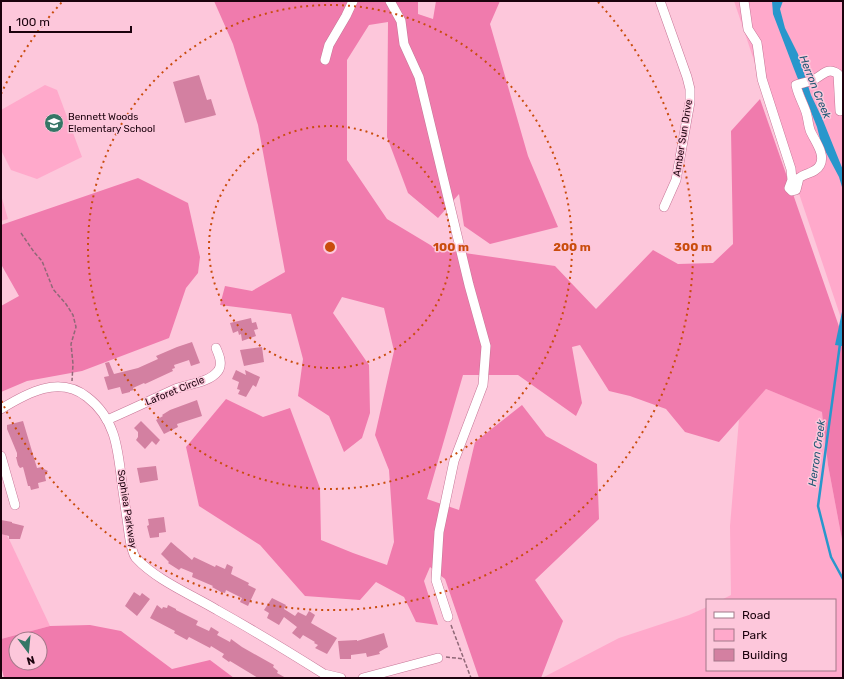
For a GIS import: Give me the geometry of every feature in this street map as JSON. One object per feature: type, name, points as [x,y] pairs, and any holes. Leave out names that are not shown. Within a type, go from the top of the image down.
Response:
[{"type":"street","points":[[325,60],[329,45],[353,1]]},
{"type":"street","points":[[390,1],[401,22],[404,44],[419,77],[468,285],[486,346],[483,385],[454,461],[439,532],[436,580],[448,617]]},
{"type":"street","name":"Amber Sun Drive","points":[[660,1],[690,89],[690,102],[676,180],[664,207]]},
{"type":"street","points":[[744,1],[748,29],[757,43],[762,79],[777,121],[792,173],[792,180],[789,188],[794,191],[796,190],[799,178],[814,171],[820,165],[821,159],[817,143],[810,130],[805,109],[796,85],[811,80],[824,72],[831,70],[838,74],[840,111]]},
{"type":"street","name":"Laforet Circle","points":[[107,420],[181,387],[213,376],[221,365],[216,348]]},
{"type":"street","points":[[1,409],[34,391],[64,387],[71,388]]},
{"type":"street","name":"Sophiea Parkway","points":[[71,388],[82,393],[97,405],[115,436],[129,536],[135,556],[154,574],[234,619],[324,674],[341,678]]},
{"type":"street","points":[[1,456],[15,505]]},
{"type":"street","points":[[369,677],[438,658]]},
{"type":"path","points":[[21,232],[38,258],[42,261],[53,289],[73,315],[76,326],[72,344],[73,364],[71,388]]},
{"type":"path","points":[[448,617],[470,678]]},
{"type":"path","points":[[438,658],[449,657],[464,659]]},
{"type":"green space","points":[[734,1],[843,1],[843,324]]},
{"type":"green space","points":[[45,85],[57,90],[82,157],[37,179],[11,170],[1,150],[1,110]]},
{"type":"green space","points":[[1,195],[8,219],[1,221]]},
{"type":"green space","points":[[766,389],[823,412],[828,465],[843,545],[843,678],[542,678],[619,638],[689,615],[706,607],[706,671],[836,671],[836,599],[723,599],[731,595],[730,526],[739,419]]},
{"type":"green space","points":[[1,528],[9,539],[50,626],[31,631],[8,631],[8,637],[1,639]]},
{"type":"shaded area","points":[[214,1],[418,1],[418,14],[433,19],[436,1],[500,1],[490,24],[528,156],[558,227],[490,244],[464,226],[459,194],[438,218],[408,193],[387,137],[388,22],[369,25],[347,60],[347,160],[387,219],[437,249],[555,266],[596,309],[653,250],[678,264],[713,263],[733,244],[731,131],[760,99],[843,338],[843,545],[828,465],[822,412],[766,389],[719,442],[685,432],[666,409],[630,396],[609,391],[580,345],[572,347],[582,403],[576,416],[518,375],[463,375],[427,499],[459,510],[475,442],[522,405],[546,436],[597,464],[599,519],[535,580],[563,621],[541,678],[479,678],[445,579],[430,567],[424,581],[438,625],[416,622],[404,597],[376,582],[360,600],[305,596],[260,545],[199,506],[186,447],[226,399],[263,417],[290,408],[320,488],[321,540],[387,565],[394,542],[389,470],[375,435],[394,351],[384,308],[342,297],[333,313],[369,365],[370,413],[362,438],[344,452],[329,416],[298,396],[303,359],[291,314],[220,305],[225,286],[252,291],[285,272],[258,125],[233,44]]},
{"type":"shaded area","points":[[138,178],[188,203],[200,257],[198,273],[186,288],[169,338],[82,371],[27,381],[1,392],[1,306],[19,296],[1,266],[1,225]]},
{"type":"shaded area","points":[[90,625],[121,631],[172,669],[210,660],[234,678],[4,678],[1,666],[1,639],[8,637],[8,671],[48,671],[48,631],[31,631],[50,626]]},
{"type":"water","points":[[772,1],[783,1],[780,9],[785,28],[798,54],[811,95],[843,170],[843,213],[842,187],[839,177],[821,143],[817,127],[773,14]]},
{"type":"water","points":[[843,307],[843,342],[842,346],[835,345]]},
{"type":"building","points":[[199,75],[207,100],[211,99],[216,115],[185,123],[173,82]]},
{"type":"building","points":[[251,318],[252,323],[256,322],[258,329],[254,330],[256,336],[242,341],[241,334],[239,335],[238,331],[233,333],[230,323]]},
{"type":"building","points":[[192,342],[200,363],[191,366],[189,360],[174,365],[175,368],[172,369],[173,371],[133,388],[134,390],[130,392],[122,394],[120,387],[108,390],[104,377],[109,376],[105,363],[109,362],[114,374],[138,368],[158,359],[156,356]]},
{"type":"building","points":[[262,347],[264,362],[244,366],[240,350]]},
{"type":"building","points":[[236,370],[246,375],[245,370],[260,377],[256,387],[253,385],[246,397],[238,394],[240,390],[237,389],[239,382],[232,379]]},
{"type":"building","points":[[197,400],[202,416],[177,424],[178,427],[164,434],[156,420],[170,410]]},
{"type":"building","points":[[23,421],[37,468],[42,467],[48,471],[45,476],[46,481],[38,483],[39,488],[31,490],[30,486],[28,486],[23,467],[20,468],[18,465],[16,457],[17,453],[7,429],[7,425]]},
{"type":"building","points":[[141,421],[160,440],[156,445],[152,441],[145,449],[136,440],[138,437],[138,432],[134,428]]},
{"type":"building","points":[[156,466],[158,480],[140,483],[137,468]]},
{"type":"building","points":[[164,517],[166,532],[159,533],[159,537],[150,538],[147,526],[149,525],[148,519]]},
{"type":"building","points":[[1,520],[24,526],[20,539],[9,539],[9,536],[1,534]]},
{"type":"building","points":[[171,542],[192,560],[194,557],[215,567],[216,565],[225,569],[227,564],[233,567],[231,574],[249,583],[248,585],[256,589],[248,606],[240,602],[242,598],[226,590],[225,593],[221,592],[212,587],[213,586],[192,577],[193,573],[181,568],[179,570],[168,563],[169,562],[161,554]]},
{"type":"building","points":[[134,592],[140,596],[142,593],[150,599],[137,616],[125,606]]},
{"type":"building","points":[[272,598],[286,605],[284,609],[295,616],[298,612],[306,616],[309,611],[315,615],[311,623],[337,638],[327,654],[315,648],[318,645],[314,643],[315,642],[303,635],[300,639],[292,633],[297,627],[284,617],[279,625],[267,618],[269,613],[264,610]]},
{"type":"building","points":[[157,605],[162,609],[163,607],[167,608],[168,605],[176,609],[198,621],[196,625],[209,631],[211,627],[219,632],[217,635],[230,642],[231,639],[274,665],[273,667],[278,671],[277,673],[286,678],[258,678],[230,661],[229,662],[222,657],[224,654],[211,646],[210,648],[189,637],[187,640],[174,633],[175,631],[150,618]]},
{"type":"building","points":[[384,633],[388,647],[379,652],[380,654],[367,657],[366,653],[351,655],[351,659],[340,659],[338,641],[357,641]]},
{"type":"waterway","name":"Herron Creek","points":[[840,344],[818,506],[831,557],[843,579]]},
{"type":"place","name":"Bennett Woods Elementary School","points":[[54,123]]}]
